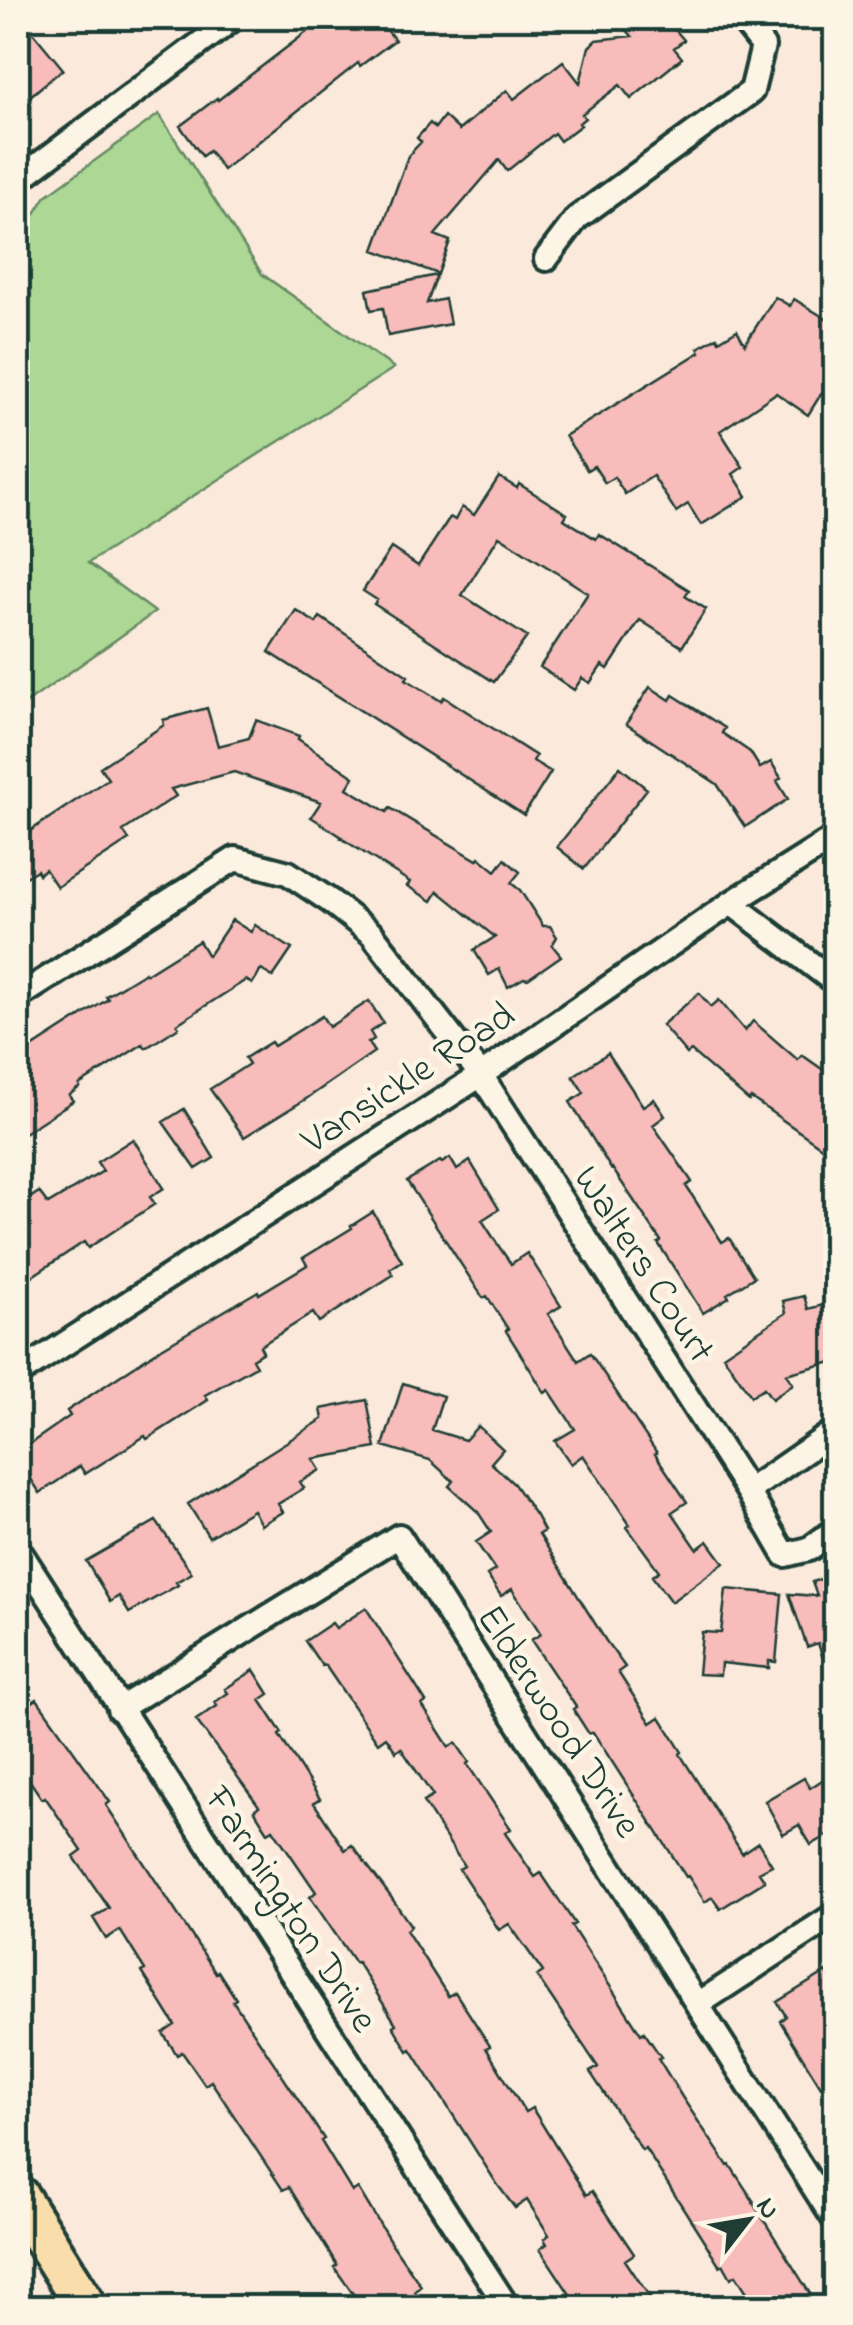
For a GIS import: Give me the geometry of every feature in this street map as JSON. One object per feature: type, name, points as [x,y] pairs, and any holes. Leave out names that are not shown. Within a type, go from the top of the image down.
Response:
[{"type":"highway","points":[[18,2197],[87,2308]]},
{"type":"street","points":[[18,180],[234,18]]},
{"type":"street","points":[[546,258],[578,218],[752,91],[763,46],[740,18]]},
{"type":"street","name":"Vansickle Road","points":[[18,1374],[481,1074],[836,837]]},
{"type":"street","name":"Walters Court","points":[[18,997],[236,858],[288,872],[372,934],[481,1074],[748,1491],[784,1555],[809,1548],[836,1530]]},
{"type":"street","points":[[731,904],[836,983]]},
{"type":"street","points":[[748,1491],[836,1430]]},
{"type":"street","name":"Elderwood Drive","points":[[120,1709],[399,1536],[836,2222]]},
{"type":"street","name":"Farmington Drive","points":[[18,1549],[508,2308]]},
{"type":"street","points":[[698,2004],[836,1914]]},
{"type":"green space","points":[[159,114],[262,274],[394,368],[88,563],[155,612],[18,709],[18,240],[46,196]]},
{"type":"building","points":[[18,18],[63,69],[18,106]]},
{"type":"building","points":[[325,18],[403,18],[387,30],[395,40],[360,66],[358,63],[223,170],[209,151],[202,156],[180,126]]},
{"type":"building","points":[[616,18],[665,18],[684,40],[674,48],[682,58],[631,99],[620,85],[582,114],[585,118],[581,125],[560,141],[554,133],[507,171],[499,160],[435,235],[450,241],[438,274],[374,250],[408,156],[421,142],[417,138],[430,123],[435,128],[444,116],[459,130],[507,90],[514,99],[563,61],[580,83],[589,47],[596,40],[632,36]]},
{"type":"building","points":[[437,275],[427,303],[445,299],[450,324],[388,336],[383,308],[371,310],[367,290]]},
{"type":"building","points":[[775,297],[790,306],[794,299],[836,325],[836,387],[828,383],[808,415],[776,393],[720,431],[743,467],[733,474],[747,496],[701,525],[688,504],[676,512],[653,476],[625,494],[614,477],[605,483],[594,466],[587,470],[565,436],[700,352],[698,348],[717,337],[719,341],[737,330],[745,344]]},
{"type":"building","points":[[499,477],[517,488],[519,484],[567,514],[564,519],[596,539],[599,534],[689,590],[685,596],[706,609],[682,647],[640,620],[608,669],[602,665],[590,683],[582,678],[574,690],[540,667],[588,593],[499,536],[462,595],[527,637],[494,682],[374,604],[377,600],[363,591],[391,548],[418,566],[450,517],[455,520],[462,507],[474,515]]},
{"type":"building","points":[[296,610],[316,623],[320,617],[408,676],[406,679],[441,701],[444,697],[536,756],[533,761],[551,772],[524,815],[269,652]]},
{"type":"building","points":[[650,687],[670,700],[673,695],[725,728],[722,733],[750,752],[760,768],[771,762],[788,799],[745,827],[717,784],[626,724]]},
{"type":"building","points":[[207,708],[218,746],[249,738],[256,720],[299,736],[298,739],[354,777],[347,788],[387,812],[390,808],[477,860],[479,857],[496,871],[505,859],[520,872],[511,883],[520,890],[543,926],[550,926],[557,937],[552,945],[561,956],[528,979],[508,987],[499,969],[489,975],[474,950],[495,937],[438,891],[432,901],[407,886],[410,882],[311,817],[321,802],[234,772],[171,789],[176,796],[123,831],[129,840],[57,887],[45,869],[25,877],[18,866],[18,839],[108,779],[100,767],[164,725],[163,720]]},
{"type":"building","points":[[620,767],[647,789],[584,869],[557,847]]},
{"type":"building","points":[[232,920],[251,932],[255,925],[292,949],[273,977],[261,970],[252,984],[246,980],[146,1048],[143,1044],[79,1085],[69,1095],[73,1101],[18,1137],[18,1057],[108,999],[106,996],[199,941],[208,956]]},
{"type":"building","points":[[699,993],[711,1007],[719,1000],[745,1031],[753,1021],[798,1060],[802,1055],[836,1079],[836,1157],[751,1098],[749,1101],[691,1051],[687,1054],[662,1025]]},
{"type":"building","points":[[369,1001],[383,1023],[370,1032],[374,1039],[368,1043],[374,1052],[244,1137],[210,1089],[249,1064],[245,1058],[271,1042],[274,1046],[322,1016],[329,1027]]},
{"type":"building","points":[[608,1053],[643,1106],[654,1099],[665,1116],[653,1125],[692,1182],[686,1186],[722,1242],[729,1238],[754,1277],[703,1313],[570,1102],[584,1093],[573,1076]]},
{"type":"building","points":[[184,1109],[214,1158],[196,1169],[163,1122]]},
{"type":"building","points":[[133,1139],[164,1188],[150,1197],[155,1204],[88,1248],[84,1242],[31,1277],[28,1273],[18,1279],[18,1206],[39,1192],[48,1204],[103,1171],[97,1162]]},
{"type":"building","points":[[450,1158],[457,1170],[470,1161],[499,1209],[482,1220],[511,1264],[527,1253],[561,1306],[548,1314],[578,1361],[590,1353],[687,1502],[672,1512],[697,1549],[708,1541],[724,1563],[671,1602],[652,1576],[659,1571],[583,1455],[571,1464],[555,1441],[575,1429],[549,1390],[545,1393],[487,1296],[483,1298],[407,1181]]},
{"type":"building","points":[[373,1212],[402,1261],[390,1269],[393,1275],[319,1322],[313,1313],[260,1346],[263,1352],[252,1359],[256,1366],[205,1395],[208,1400],[147,1439],[145,1436],[85,1474],[80,1466],[40,1493],[18,1459],[18,1452],[70,1416],[67,1411],[160,1349],[307,1265],[303,1258]]},
{"type":"building","points":[[804,1296],[808,1309],[831,1303],[836,1323],[836,1361],[786,1374],[793,1384],[772,1399],[764,1388],[751,1396],[723,1355],[786,1313],[783,1301]]},
{"type":"building","points":[[403,1383],[443,1396],[432,1430],[465,1440],[478,1426],[503,1449],[491,1463],[514,1484],[536,1516],[544,1531],[539,1534],[625,1667],[618,1672],[651,1723],[660,1717],[742,1853],[758,1842],[772,1865],[759,1872],[765,1881],[720,1909],[712,1897],[705,1902],[686,1877],[531,1640],[541,1634],[512,1589],[501,1596],[487,1575],[495,1570],[476,1542],[491,1532],[478,1512],[449,1486],[453,1481],[430,1460],[383,1446]]},
{"type":"building","points":[[367,1400],[376,1448],[313,1459],[320,1470],[300,1482],[304,1488],[278,1504],[283,1512],[261,1525],[253,1510],[209,1537],[188,1504],[323,1419],[321,1409]]},
{"type":"building","points":[[156,1521],[192,1573],[129,1613],[119,1596],[110,1602],[86,1561]]},
{"type":"building","points":[[836,1574],[836,1682],[831,1683],[818,1643],[807,1647],[789,1594],[817,1596],[812,1582]]},
{"type":"building","points":[[726,1589],[782,1594],[776,1662],[769,1661],[769,1668],[721,1663],[720,1675],[698,1674],[702,1632],[721,1633]]},
{"type":"building","points":[[366,1608],[426,1702],[422,1705],[449,1747],[456,1743],[469,1762],[511,1829],[505,1833],[535,1877],[541,1873],[575,1924],[571,1926],[641,2034],[644,2032],[661,2057],[658,2058],[682,2097],[730,2165],[819,2308],[757,2308],[736,2275],[731,2278],[723,2264],[720,2266],[645,2148],[642,2150],[590,2072],[598,2067],[537,1976],[543,1972],[509,1924],[499,1930],[459,1869],[464,1866],[423,1802],[433,1796],[401,1748],[396,1752],[386,1737],[378,1743],[305,1641],[332,1623],[336,1628]]},
{"type":"building","points":[[254,1670],[269,1694],[260,1700],[320,1799],[314,1803],[345,1850],[352,1845],[411,1926],[406,1930],[448,1996],[455,1992],[490,2046],[486,2048],[525,2112],[532,2108],[586,2195],[592,2191],[634,2254],[625,2260],[657,2308],[579,2308],[540,2249],[547,2244],[544,2239],[549,2235],[527,2200],[515,2208],[497,2184],[411,2049],[408,2051],[393,2026],[396,2024],[357,1962],[310,1897],[316,1892],[273,1829],[268,1832],[254,1810],[259,1806],[196,1720],[217,1706],[215,1702],[228,1693],[225,1689]]},
{"type":"building","points":[[37,1699],[110,1802],[106,1805],[236,1999],[233,2001],[324,2139],[321,2141],[352,2192],[358,2188],[421,2286],[415,2291],[427,2308],[363,2308],[334,2267],[337,2265],[289,2187],[283,2190],[211,2081],[205,2085],[182,2052],[177,2055],[163,2033],[175,2025],[142,1972],[145,1970],[120,1930],[106,1939],[93,1918],[109,1908],[74,1857],[82,1851],[28,1778],[18,1786],[18,1712]]},
{"type":"building","points":[[836,1771],[836,1831],[811,1845],[799,1825],[783,1834],[765,1801],[804,1778],[810,1788]]},
{"type":"building","points":[[826,1972],[836,1988],[836,2077],[821,2087],[780,2021],[786,2016],[777,2002]]}]
